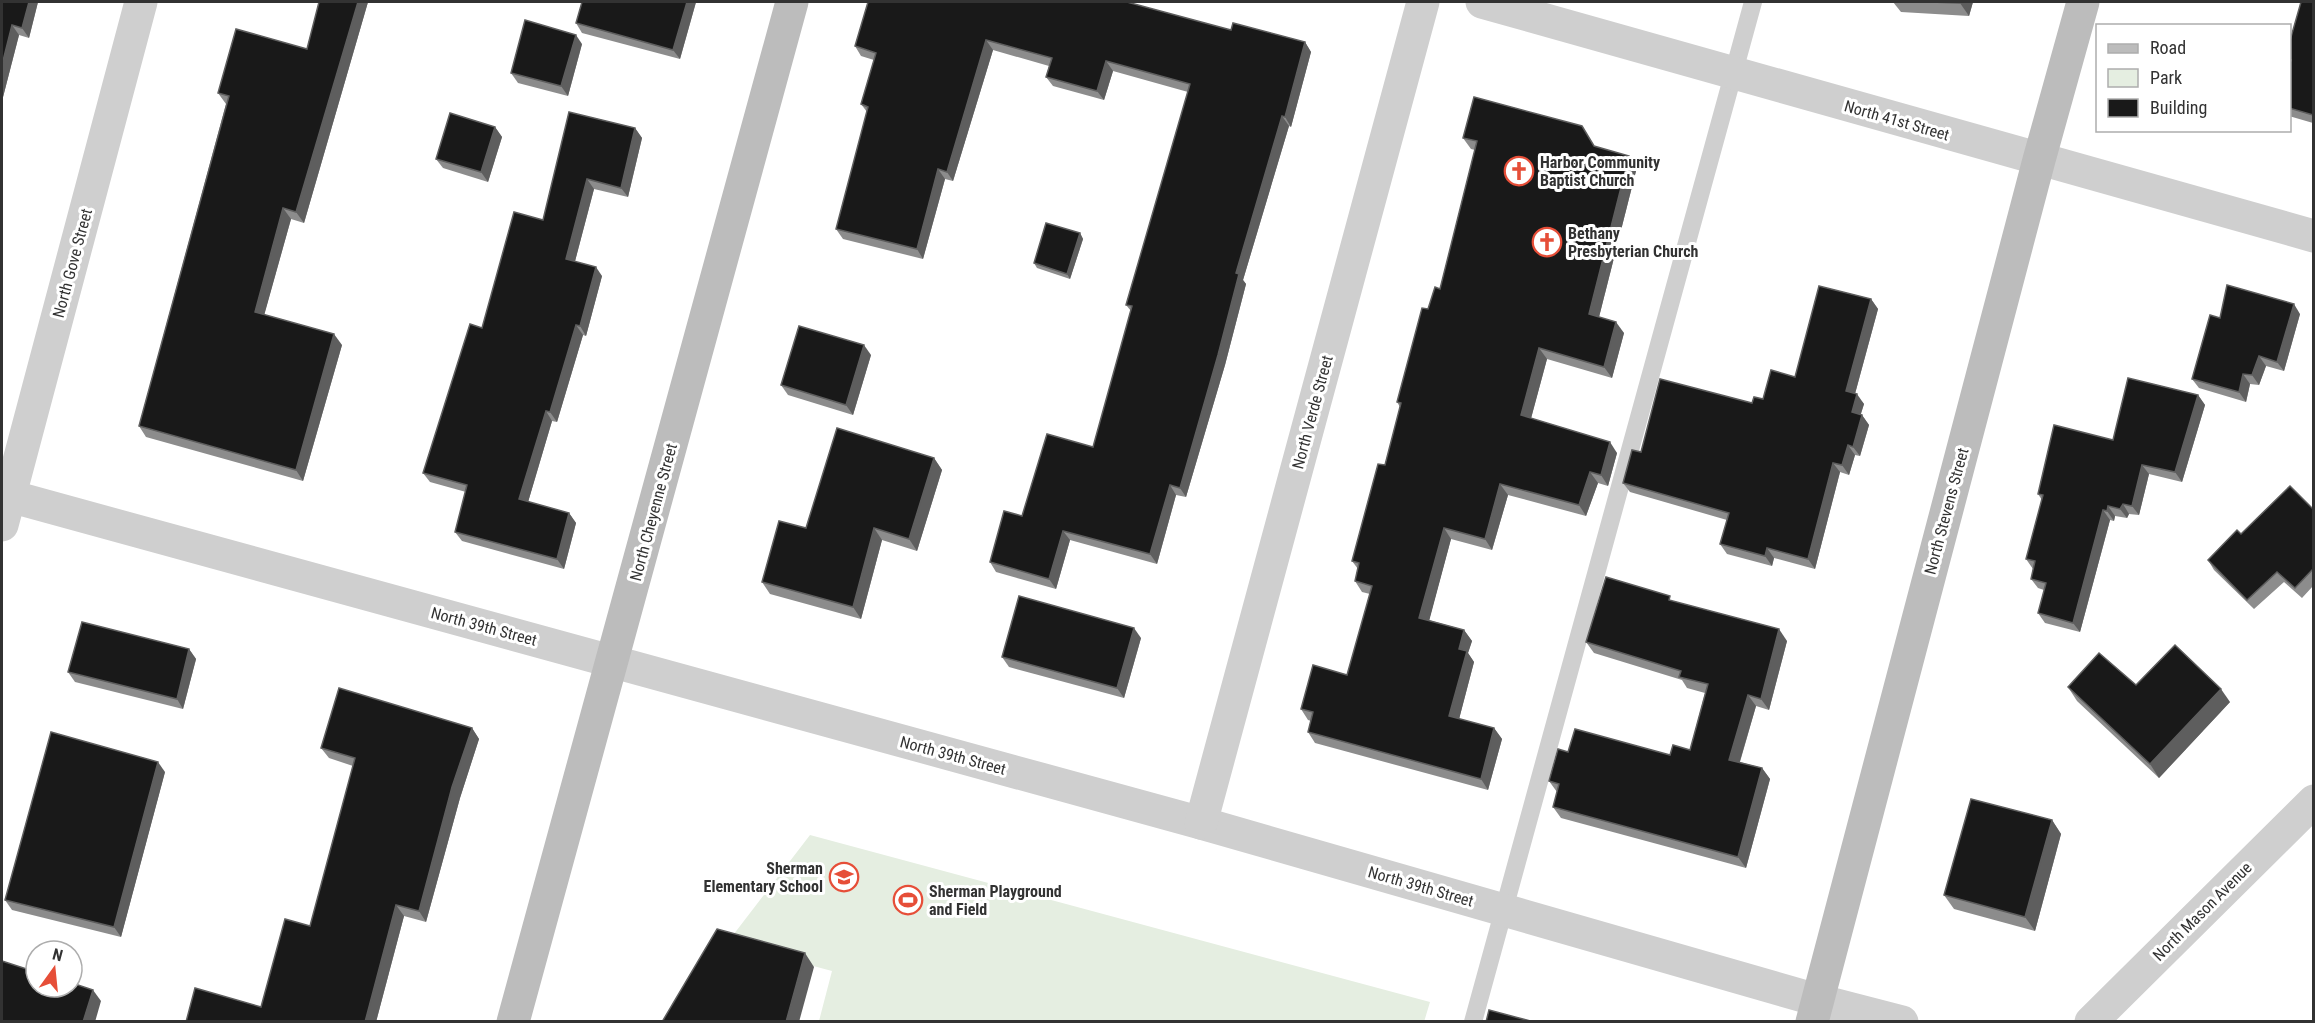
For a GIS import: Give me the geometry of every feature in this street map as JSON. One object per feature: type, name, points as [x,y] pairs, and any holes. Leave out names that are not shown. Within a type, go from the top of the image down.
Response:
[{"type":"street","name":"North Gove Street","points":[[4,505],[141,2]]},
{"type":"street","name":"North Cheyenne Street","points":[[513,1022],[792,2]]},
{"type":"street","name":"North Verde Street","points":[[1201,823],[1423,2]]},
{"type":"street","name":"North 41st Street","points":[[1482,2],[2313,236]]},
{"type":"street","name":"North Stevens Street","points":[[1815,1011],[2039,160],[2084,2]]},
{"type":"street","name":"North 39th Street","points":[[4,505],[612,662],[1201,823],[1504,910],[1815,1011],[1902,1022]]},
{"type":"street","name":"North Mason Avenue","points":[[2091,1022],[2313,801]]},
{"type":"lane","points":[[1473,1022],[1753,2]]},
{"type":"green space","name":"Sherman Playground and Field","points":[[810,835],[1430,1002],[1424,1022],[819,1021],[832,971],[727,943]]},
{"type":"building","points":[[2,2],[29,2],[22,28],[12,25],[2,65]]},
{"type":"building","points":[[319,2],[358,2],[296,212],[283,208],[255,312],[334,334],[296,470],[139,426],[229,96],[218,93],[236,29],[307,49]]},
{"type":"building","points":[[582,2],[687,2],[673,50],[576,23]]},
{"type":"building","points":[[868,2],[1127,2],[1231,30],[1233,23],[1305,42],[1285,117],[1282,116],[1236,273],[1239,274],[1218,355],[1180,488],[1170,485],[1150,554],[1063,531],[1049,579],[990,562],[1004,511],[1022,516],[1047,434],[1093,447],[1132,306],[1126,305],[1190,84],[1106,61],[1097,91],[1046,77],[1052,58],[986,40],[947,172],[938,169],[917,249],[836,229],[868,107],[861,104],[876,53],[855,46]]},
{"type":"building","points":[[2301,2],[2313,2],[2313,115],[2291,109],[2291,37]]},
{"type":"building","points":[[525,20],[576,35],[561,86],[511,73]]},
{"type":"building","points":[[1474,97],[1582,126],[1594,146],[1629,156],[1589,314],[1616,322],[1604,367],[1539,348],[1521,415],[1610,442],[1601,475],[1590,472],[1579,505],[1500,484],[1485,539],[1444,528],[1419,618],[1464,630],[1459,649],[1467,651],[1449,716],[1494,728],[1481,779],[1308,732],[1313,712],[1301,709],[1313,665],[1347,675],[1372,586],[1355,581],[1359,563],[1352,561],[1378,464],[1385,465],[1401,403],[1397,402],[1422,308],[1428,309],[1435,287],[1440,289],[1477,141],[1463,138]]},
{"type":"building","points":[[569,112],[635,128],[621,188],[587,179],[566,259],[596,267],[580,326],[576,325],[550,412],[546,411],[519,499],[569,513],[557,559],[455,532],[467,485],[423,473],[470,324],[482,328],[514,212],[543,220]]},
{"type":"building","points":[[450,113],[495,127],[481,172],[436,159]]},
{"type":"building","points":[[1046,223],[1080,233],[1067,274],[1034,263]]},
{"type":"building","points":[[2227,285],[2294,304],[2277,362],[2259,356],[2252,375],[2243,374],[2239,392],[2192,379],[2210,315],[2220,318]]},
{"type":"building","points":[[1819,286],[1871,299],[1846,391],[1857,394],[1852,412],[1862,415],[1853,447],[1848,445],[1842,465],[1833,463],[1808,559],[1767,548],[1765,556],[1720,544],[1729,513],[1623,483],[1632,450],[1641,452],[1660,379],[1752,403],[1754,397],[1763,399],[1771,370],[1795,377]]},
{"type":"building","points":[[799,326],[864,345],[846,405],[781,385]]},
{"type":"building","points":[[2128,378],[2198,395],[2175,472],[2142,465],[2132,506],[2123,504],[2120,509],[2108,506],[2107,511],[2103,510],[2073,623],[2038,613],[2046,583],[2031,579],[2035,561],[2026,559],[2043,495],[2038,494],[2054,425],[2113,440]]},
{"type":"building","points":[[837,428],[934,458],[909,539],[874,528],[853,607],[762,582],[779,521],[806,528]]},
{"type":"building","points":[[2290,486],[2313,509],[2313,569],[2295,588],[2277,572],[2247,600],[2208,560],[2237,530],[2241,534]]},
{"type":"building","points":[[1606,577],[1670,596],[1669,600],[1779,629],[1761,699],[1748,695],[1729,760],[1762,768],[1738,857],[1553,807],[1559,784],[1549,781],[1558,749],[1568,752],[1575,729],[1670,755],[1673,745],[1690,750],[1708,684],[1679,677],[1681,671],[1586,642]]},
{"type":"building","points":[[1019,596],[1134,628],[1117,688],[1002,657]]},
{"type":"building","points":[[82,622],[189,649],[177,699],[68,672]]},
{"type":"building","points":[[2175,645],[2221,689],[2150,764],[2068,687],[2099,653],[2136,685]]},
{"type":"building","points":[[339,688],[472,728],[452,787],[419,911],[396,905],[365,1022],[186,1022],[195,988],[261,1007],[285,919],[310,926],[355,758],[321,748]]},
{"type":"building","points":[[51,732],[158,762],[114,927],[5,900]]},
{"type":"building","points":[[1971,799],[2052,820],[2025,917],[1944,895]]},
{"type":"building","points":[[717,929],[805,953],[786,1022],[662,1022]]},
{"type":"building","points":[[2,961],[24,968],[24,999],[84,999],[84,987],[93,990],[83,1022],[2,1022]]},
{"type":"building","points":[[1489,1010],[1534,1022],[1486,1022]]},
{"type":"place","name":"Harbor Community Baptist Church","points":[[1519,171]]},
{"type":"place","name":"Bethany Presbyterian Church","points":[[1547,242]]},
{"type":"place","name":"Sherman Elementary School","points":[[844,877]]},
{"type":"place","name":"Sherman Playground and Field","points":[[908,900]]}]
